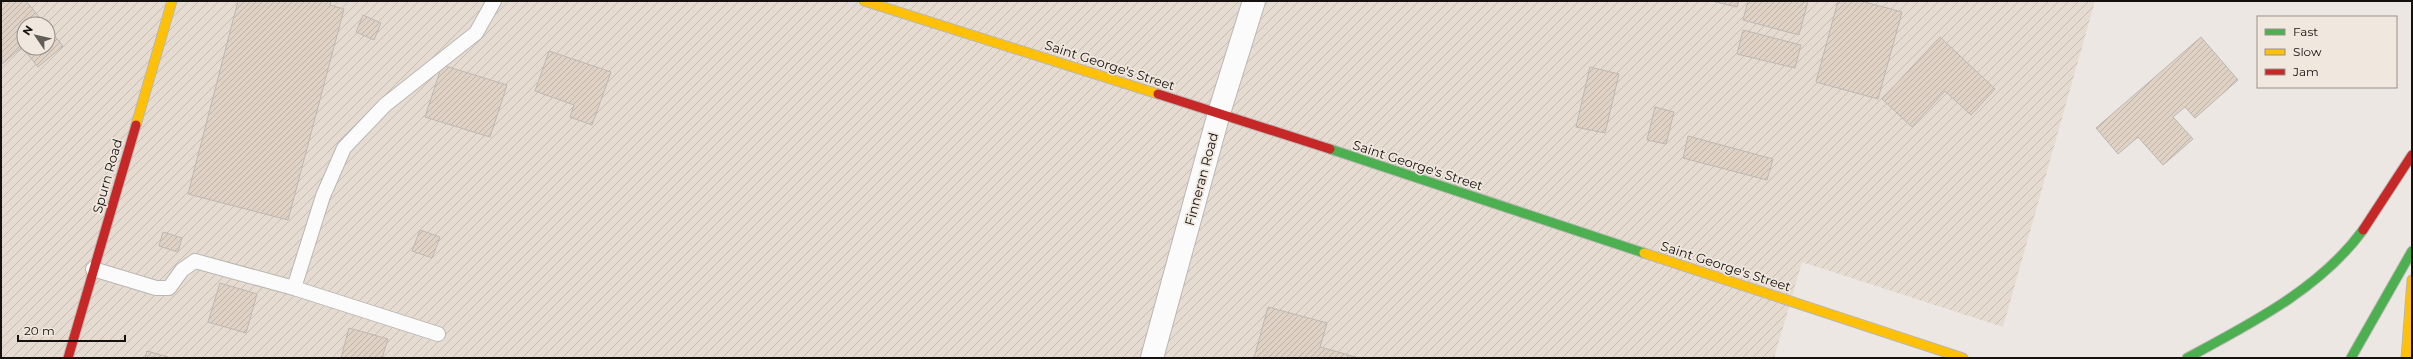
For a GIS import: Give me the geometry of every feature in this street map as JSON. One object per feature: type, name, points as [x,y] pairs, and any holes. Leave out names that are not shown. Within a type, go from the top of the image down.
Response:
[{"type":"main road","name":"Spurn Road","points":[[68,358],[172,1]]},
{"type":"main road","name":"Saint George's Street","points":[[864,1],[1219,113],[1963,358]]},
{"type":"main road","points":[[2187,358],[2254,322],[2297,292],[2347,252],[2377,212],[2412,155]]},
{"type":"main road","points":[[2352,358],[2412,251]]},
{"type":"main road","points":[[2406,358],[2412,280]]},
{"type":"street","name":"Finneran Road","points":[[1152,358],[1219,113],[1254,1]]},
{"type":"lane","points":[[294,288],[323,196],[344,148],[385,105],[476,33],[494,1]]},
{"type":"lane","points":[[93,269],[156,288],[169,288],[182,270],[195,261],[294,288],[438,334]]},
{"type":"shaded area","points":[[1,1],[2095,1],[2003,327],[1802,262],[1774,358],[1,358]]},
{"type":"building","points":[[1,1],[26,1],[38,16],[16,16],[16,52],[2,64]]},
{"type":"building","points":[[238,1],[331,1],[330,5],[344,9],[288,220],[188,194]]},
{"type":"building","points":[[1712,1],[1739,1],[1737,7]]},
{"type":"building","points":[[1748,1],[1808,1],[1799,35],[1743,20]]},
{"type":"building","points":[[1838,1],[1861,1],[1902,12],[1878,99],[1816,82]]},
{"type":"building","points":[[363,15],[381,23],[374,40],[356,32]]},
{"type":"building","points":[[1743,30],[1801,45],[1795,68],[1737,54]]},
{"type":"building","points":[[1940,37],[1995,89],[1971,115],[1945,91],[1912,127],[1882,99]]},
{"type":"building","points":[[2201,37],[2238,80],[2195,118],[2185,107],[2173,117],[2193,139],[2163,165],[2138,137],[2118,154],[2096,128]]},
{"type":"building","points":[[56,38],[63,46],[56,52]]},
{"type":"building","points":[[549,51],[611,72],[592,125],[570,117],[574,105],[535,91]]},
{"type":"building","points":[[29,56],[51,56],[38,67]]},
{"type":"building","points":[[442,65],[507,85],[490,137],[425,117]]},
{"type":"building","points":[[1590,67],[1619,74],[1605,133],[1576,127]]},
{"type":"building","points":[[1655,107],[1674,112],[1666,144],[1647,140]]},
{"type":"building","points":[[1688,136],[1773,159],[1767,180],[1683,158]]},
{"type":"building","points":[[420,230],[440,237],[432,258],[412,251]]},
{"type":"building","points":[[163,232],[182,238],[178,252],[159,246]]},
{"type":"building","points":[[220,283],[257,294],[246,333],[208,322]]},
{"type":"building","points":[[1268,307],[1327,323],[1320,347],[1359,358],[1254,358]]},
{"type":"building","points":[[349,328],[388,339],[382,358],[341,358]]},
{"type":"building","points":[[147,351],[168,357],[145,358]]},
{"type":"traffic: fast","points":[[1330,149],[1644,253]]},
{"type":"traffic: fast","points":[[2187,358],[2259,318],[2305,287],[2346,251],[2363,230]]},
{"type":"traffic: fast","points":[[2351,358],[2412,251]]},
{"type":"traffic: slow","points":[[136,125],[172,1]]},
{"type":"traffic: slow","points":[[864,1],[1158,94]]},
{"type":"traffic: slow","points":[[1644,253],[1963,358]]},
{"type":"traffic: slow","points":[[2406,358],[2412,280]]},
{"type":"traffic: jam","points":[[1158,94],[1330,149]]},
{"type":"traffic: jam","points":[[68,358],[136,125]]},
{"type":"traffic: jam","points":[[2363,230],[2412,155]]}]
